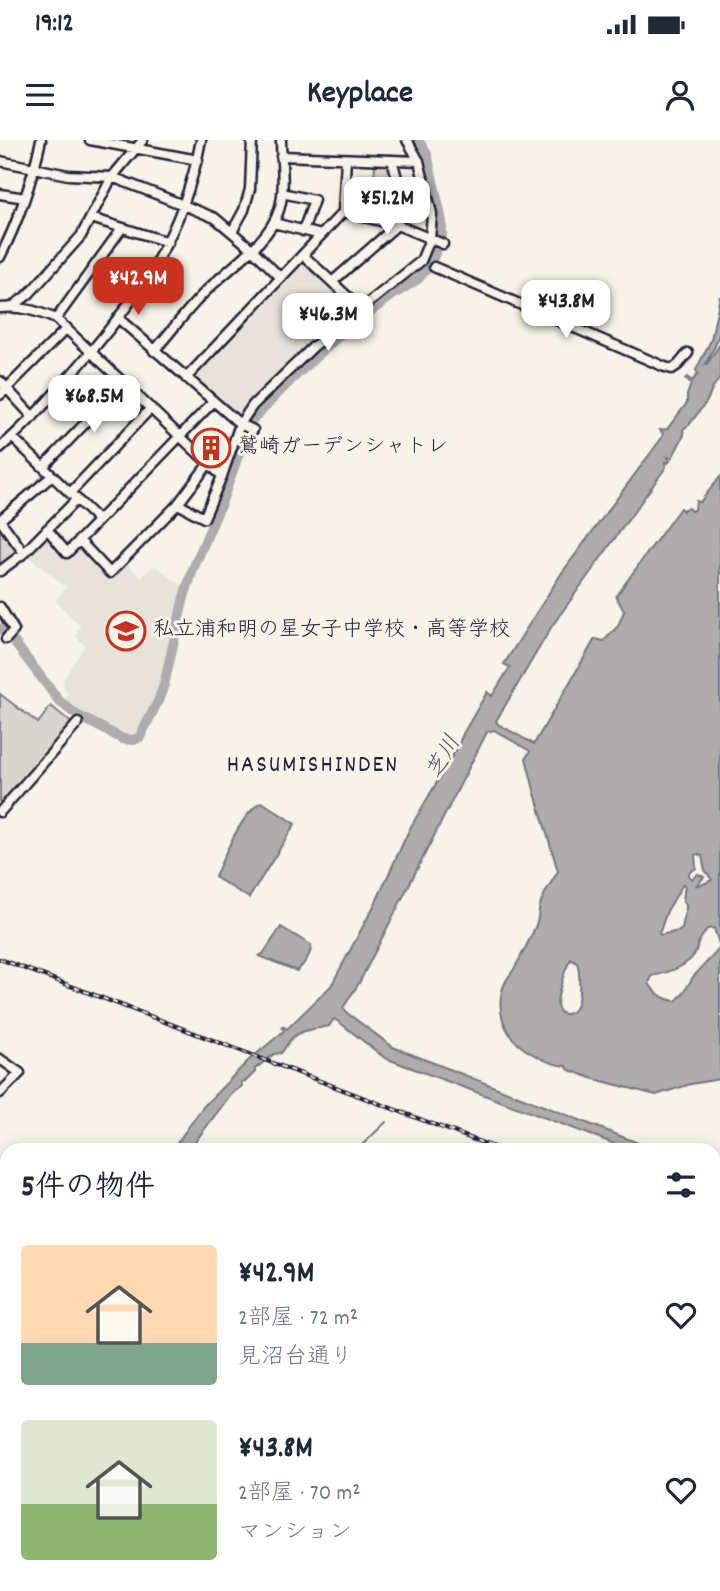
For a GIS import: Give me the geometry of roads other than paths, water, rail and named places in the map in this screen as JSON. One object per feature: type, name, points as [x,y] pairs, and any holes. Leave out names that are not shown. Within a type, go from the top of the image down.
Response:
[{"type":"street","points":[[0,257],[26,198],[41,140]]},
{"type":"street","points":[[90,140],[198,160]]},
{"type":"street","points":[[12,307],[29,294],[81,236],[112,177],[142,140]]},
{"type":"street","points":[[0,448],[33,417],[91,351],[145,282],[168,242],[183,206],[198,160],[201,140]]},
{"type":"street","points":[[232,232],[244,210],[250,189],[252,140]]},
{"type":"street","points":[[154,351],[202,295],[252,249],[274,223],[282,193],[281,140]]},
{"type":"street","points":[[178,504],[204,518],[246,427],[253,405],[313,347],[421,261],[436,242],[419,161],[407,140]]},
{"type":"street","points":[[281,156],[419,161]]},
{"type":"street","points":[[186,378],[343,212],[346,159]]},
{"type":"street","points":[[0,160],[68,175],[112,177],[215,218],[281,278]]},
{"type":"street","points":[[331,282],[397,225],[401,192],[392,160]]},
{"type":"street","points":[[282,193],[314,200],[303,231]]},
{"type":"street","points":[[0,194],[26,198]]},
{"type":"street","points":[[343,212],[397,225],[436,242]]},
{"type":"street","points":[[91,218],[168,242]]},
{"type":"street","points":[[274,223],[321,235]]},
{"type":"street","points":[[56,319],[122,228]]},
{"type":"street","points":[[303,255],[360,309]]},
{"type":"street","points":[[434,267],[665,367],[672,369],[688,353]]},
{"type":"street","points":[[0,307],[39,312],[56,319],[222,476]]},
{"type":"street","points":[[118,319],[213,402],[246,427]]},
{"type":"street","points":[[4,392],[67,328]]},
{"type":"street","points":[[0,380],[4,392],[33,417]]},
{"type":"street","points":[[43,467],[124,383]]},
{"type":"street","points":[[47,529],[67,553],[213,402]]},
{"type":"street","points":[[0,571],[24,553],[47,529],[151,408]]},
{"type":"street","points":[[12,438],[99,520]]},
{"type":"street","points":[[79,540],[110,572],[178,504],[209,463]]},
{"type":"street","points":[[24,553],[0,520],[52,476]]},
{"type":"street","points":[[0,607],[4,620],[14,630],[6,639]]},
{"type":"street","points":[[0,812],[78,723]]},
{"type":"street","points":[[0,1059],[20,1073],[0,1093]]},
{"type":"waterway","points":[[0,628],[11,638],[60,702],[77,715],[123,739],[134,740],[140,737],[164,685],[184,597],[250,422],[346,329],[418,279],[430,265],[442,237],[442,221],[427,154],[418,140]]},
{"type":"waterway","points":[[364,1143],[386,1122]]},
{"type":"railway","points":[[0,959],[483,1143]]},
{"type":"place","name":"鷲崎ガーデンシャトレ","points":[[211,448]]},
{"type":"place","name":"私立浦和明の星女子中学校・高等学校","points":[[126,631]]},
{"type":"district","name":"HASUMISHINDEN","points":[[313,766]]},
{"type":"water label","name":"芝川","points":[[445,758]]}]
